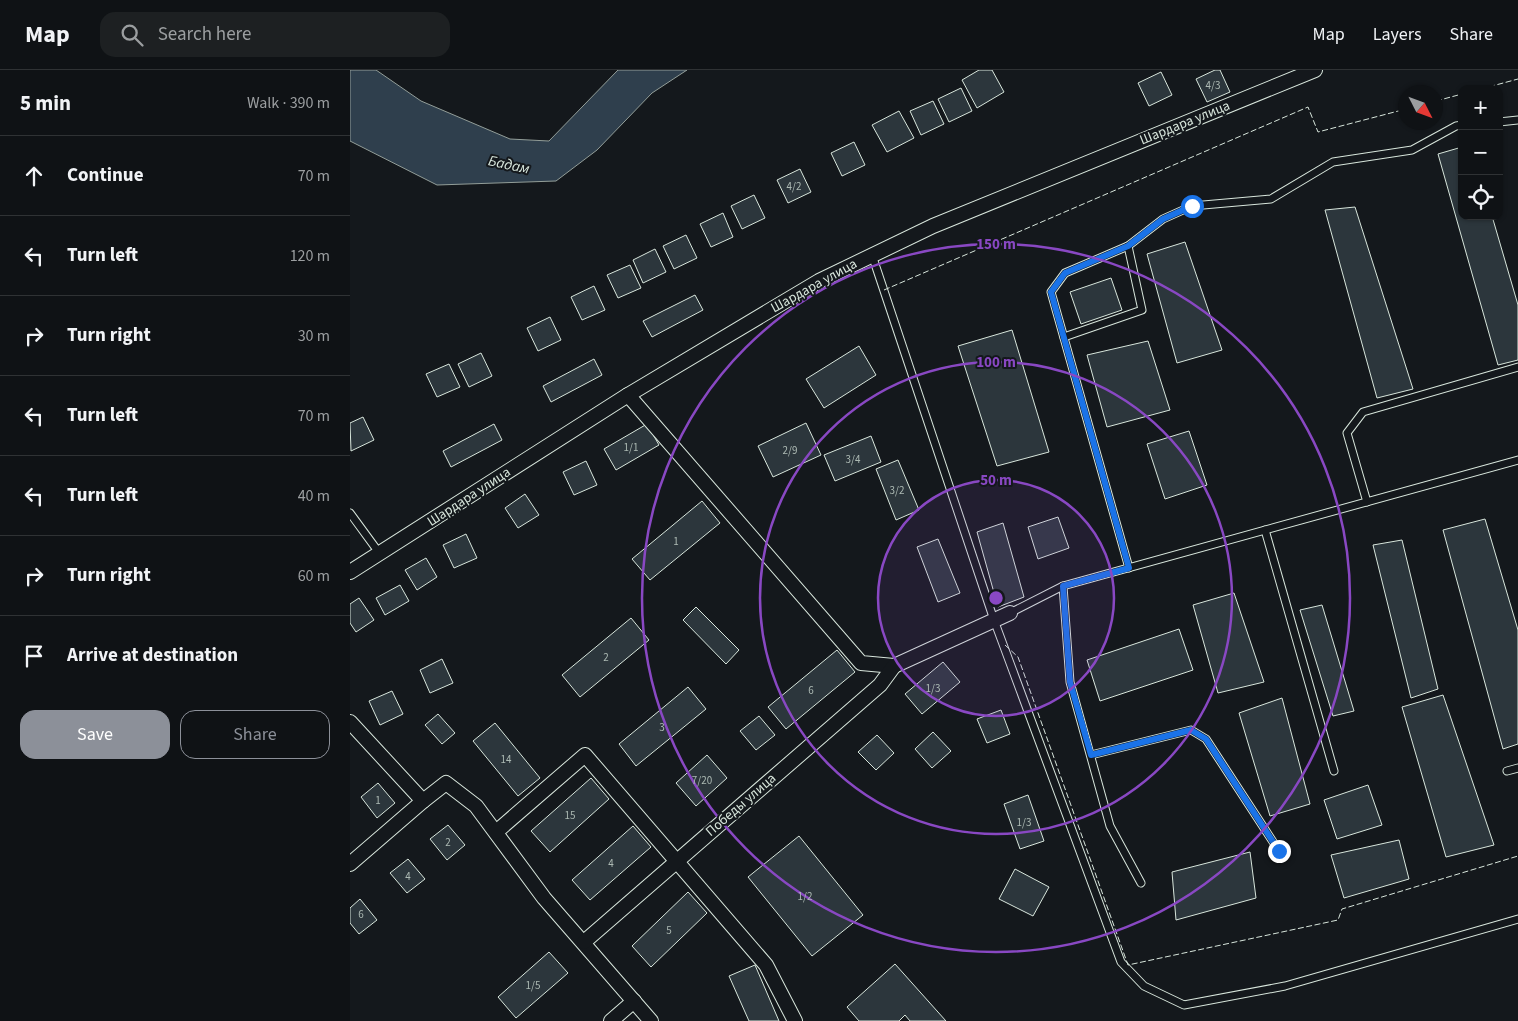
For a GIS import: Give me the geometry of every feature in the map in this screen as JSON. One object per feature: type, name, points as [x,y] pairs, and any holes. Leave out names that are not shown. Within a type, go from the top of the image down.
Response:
[{"type":"street","name":"Шардара улица","points":[[350,572],[628,395],[820,281],[933,226],[1314,70]]},
{"type":"street","points":[[628,395],[861,662],[894,666],[1010,613]]},
{"type":"street","name":"Победы улица","points":[[584,942],[880,685],[894,666]]},
{"type":"street","points":[[350,722],[423,801]]},
{"type":"street","points":[[496,832],[585,755],[766,965],[795,1021]]},
{"type":"street","points":[[350,864],[446,783],[476,806],[544,898],[651,1021]]},
{"type":"street","points":[[610,1021],[634,1001]]},
{"type":"lane","points":[[1503,122],[1518,120]]},
{"type":"lane","points":[[1129,568],[1051,292],[1065,273],[1128,246],[1163,219],[1192,206],[1271,199],[1333,162],[1412,150],[1458,126]]},
{"type":"lane","points":[[1064,337],[1142,310],[1128,246]]},
{"type":"lane","points":[[872,256],[994,620],[1121,962],[1144,986],[1184,1005],[1285,986],[1518,919]]},
{"type":"lane","points":[[1367,502],[1347,433],[1364,412],[1518,367]]},
{"type":"lane","points":[[1010,613],[1063,586],[1518,460]]},
{"type":"lane","points":[[350,513],[380,554]]},
{"type":"lane","points":[[1265,530],[1334,771]]},
{"type":"lane","points":[[1063,586],[1070,682],[1110,826],[1141,883]]},
{"type":"lane","points":[[1091,755],[1191,730],[1206,739],[1279,851]]},
{"type":"lane","points":[[1507,771],[1518,768]]},
{"type":"water","name":"Бадам","points":[[350,70],[376,70],[421,101],[510,139],[549,141],[618,70],[687,70],[652,93],[597,150],[556,181],[437,185],[350,141]]},
{"type":"building","points":[[979,70],[992,70],[1004,92],[977,108],[962,80]]},
{"type":"building","points":[[1215,70],[1220,70],[1230,92],[1207,102],[1196,79]]},
{"type":"building","points":[[1161,72],[1172,95],[1149,106],[1138,83]]},
{"type":"building","points":[[961,88],[972,111],[949,122],[938,99]]},
{"type":"building","points":[[933,101],[944,124],[921,135],[910,111]]},
{"type":"building","points":[[899,111],[914,138],[887,152],[872,125]]},
{"type":"building","points":[[854,142],[865,165],[842,176],[831,153]]},
{"type":"building","points":[[1458,148],[1458,220],[1493,220],[1518,305],[1518,360],[1498,365],[1438,154]]},
{"type":"building","points":[[800,169],[811,192],[788,203],[777,180]]},
{"type":"building","points":[[754,195],[765,218],[742,229],[731,206]]},
{"type":"building","points":[[1355,207],[1413,389],[1377,398],[1325,210]]},
{"type":"building","points":[[723,213],[733,237],[711,247],[700,224]]},
{"type":"building","points":[[686,235],[697,258],[674,269],[663,246]]},
{"type":"building","points":[[1185,242],[1222,350],[1177,363],[1147,254]]},
{"type":"building","points":[[655,249],[666,272],[643,283],[633,260]]},
{"type":"building","points":[[630,265],[641,288],[618,298],[607,275]]},
{"type":"building","points":[[1111,278],[1122,310],[1081,324],[1070,292]]},
{"type":"building","points":[[594,286],[605,310],[582,320],[571,297]]},
{"type":"building","points":[[695,295],[703,310],[652,337],[643,321]]},
{"type":"building","points":[[550,317],[561,340],[538,351],[527,328]]},
{"type":"building","points":[[1012,330],[1049,452],[997,466],[958,346]]},
{"type":"building","points":[[1148,341],[1170,410],[1107,427],[1087,355]]},
{"type":"building","points":[[859,346],[876,375],[824,408],[806,379]]},
{"type":"building","points":[[481,353],[492,376],[469,387],[458,364]]},
{"type":"building","points":[[594,359],[602,375],[551,402],[543,386]]},
{"type":"building","points":[[449,364],[460,387],[437,397],[426,374]]},
{"type":"building","points":[[363,417],[374,440],[351,451],[350,423]]},
{"type":"building","points":[[806,423],[821,455],[773,477],[758,446]]},
{"type":"building","points":[[494,424],[502,440],[451,467],[443,451]]},
{"type":"building","points":[[647,424],[659,445],[616,470],[604,449]]},
{"type":"building","points":[[1189,431],[1207,485],[1165,499],[1147,444]]},
{"type":"building","points":[[871,436],[881,462],[835,481],[824,455]]},
{"type":"building","points":[[898,460],[919,510],[896,520],[876,469]]},
{"type":"building","points":[[586,461],[597,485],[574,495],[563,472]]},
{"type":"building","points":[[525,494],[539,515],[518,528],[505,508]]},
{"type":"building","points":[[702,501],[720,523],[650,580],[632,559]]},
{"type":"building","points":[[1058,517],[1069,548],[1038,559],[1028,527]]},
{"type":"building","points":[[1485,519],[1518,630],[1518,744],[1503,749],[1443,530]]},
{"type":"building","points":[[1003,523],[1024,597],[998,607],[977,532]]},
{"type":"building","points":[[466,534],[477,558],[454,568],[443,545]]},
{"type":"building","points":[[938,539],[960,593],[938,602],[917,547]]},
{"type":"building","points":[[1402,540],[1438,689],[1411,698],[1373,545]]},
{"type":"building","points":[[426,558],[437,577],[417,590],[405,570]]},
{"type":"building","points":[[400,585],[409,601],[385,615],[376,598]]},
{"type":"building","points":[[1234,593],[1264,682],[1218,693],[1193,605]]},
{"type":"building","points":[[359,598],[374,620],[356,632],[350,623],[350,604]]},
{"type":"building","points":[[1322,605],[1354,711],[1333,716],[1300,610]]},
{"type":"building","points":[[696,607],[739,650],[726,664],[683,620]]},
{"type":"building","points":[[631,618],[649,640],[580,697],[562,675]]},
{"type":"building","points":[[1179,629],[1193,670],[1100,701],[1087,660]]},
{"type":"building","points":[[837,650],[855,672],[786,729],[768,707]]},
{"type":"building","points":[[442,659],[453,683],[430,693],[420,670]]},
{"type":"building","points":[[943,662],[960,682],[922,714],[905,694]]},
{"type":"building","points":[[688,687],[706,709],[636,766],[619,744]]},
{"type":"building","points":[[392,691],[403,714],[380,725],[369,701]]},
{"type":"building","points":[[1443,695],[1494,845],[1446,857],[1402,707]]},
{"type":"building","points":[[1282,698],[1310,804],[1270,816],[1239,713]]},
{"type":"building","points":[[1001,710],[1010,734],[987,743],[977,719]]},
{"type":"building","points":[[438,714],[455,733],[442,744],[425,725]]},
{"type":"building","points":[[759,716],[775,735],[756,750],[740,731]]},
{"type":"building","points":[[495,723],[540,778],[518,796],[473,741]]},
{"type":"building","points":[[933,732],[951,751],[932,768],[915,749]]},
{"type":"building","points":[[877,735],[894,753],[876,770],[858,752]]},
{"type":"building","points":[[707,755],[727,778],[696,806],[676,783]]},
{"type":"building","points":[[591,778],[609,799],[550,852],[531,831]]},
{"type":"building","points":[[378,783],[395,803],[377,818],[361,797]]},
{"type":"building","points":[[1368,785],[1382,825],[1337,839],[1324,800]]},
{"type":"building","points":[[1028,795],[1044,841],[1020,849],[1004,804]]},
{"type":"building","points":[[448,825],[465,845],[447,860],[430,839]]},
{"type":"building","points":[[633,826],[651,847],[590,900],[572,880]]},
{"type":"building","points":[[799,836],[863,915],[812,956],[748,877]]},
{"type":"building","points":[[1399,840],[1409,879],[1344,898],[1331,855]]},
{"type":"building","points":[[1250,852],[1256,898],[1176,920],[1172,872]]},
{"type":"building","points":[[408,859],[425,879],[407,893],[390,873]]},
{"type":"building","points":[[1015,869],[1049,887],[1033,916],[999,899]]},
{"type":"building","points":[[688,892],[707,913],[651,967],[632,946]]},
{"type":"building","points":[[360,899],[377,920],[359,934],[350,923],[350,908]]},
{"type":"building","points":[[549,952],[568,973],[516,1018],[498,997]]},
{"type":"building","points":[[895,964],[946,1021],[910,1021],[905,1015],[899,1021],[859,1021],[847,1007]]},
{"type":"building","points":[[755,965],[779,1021],[749,1021],[729,976]]},
{"type":"fence","points":[[1496,85],[1518,79]]},
{"type":"fence","points":[[1443,99],[1458,95]]},
{"type":"fence","points":[[884,290],[1308,107],[1318,132],[1398,111]]},
{"type":"fence","points":[[1005,645],[1018,657],[1128,965],[1338,920],[1342,909],[1518,856]]},
{"type":"route","points":[[1192,206],[1163,219],[1128,246],[1065,273],[1051,292],[1129,568],[1063,586],[1070,682],[1091,755],[1191,730],[1206,739],[1279,851]]}]
